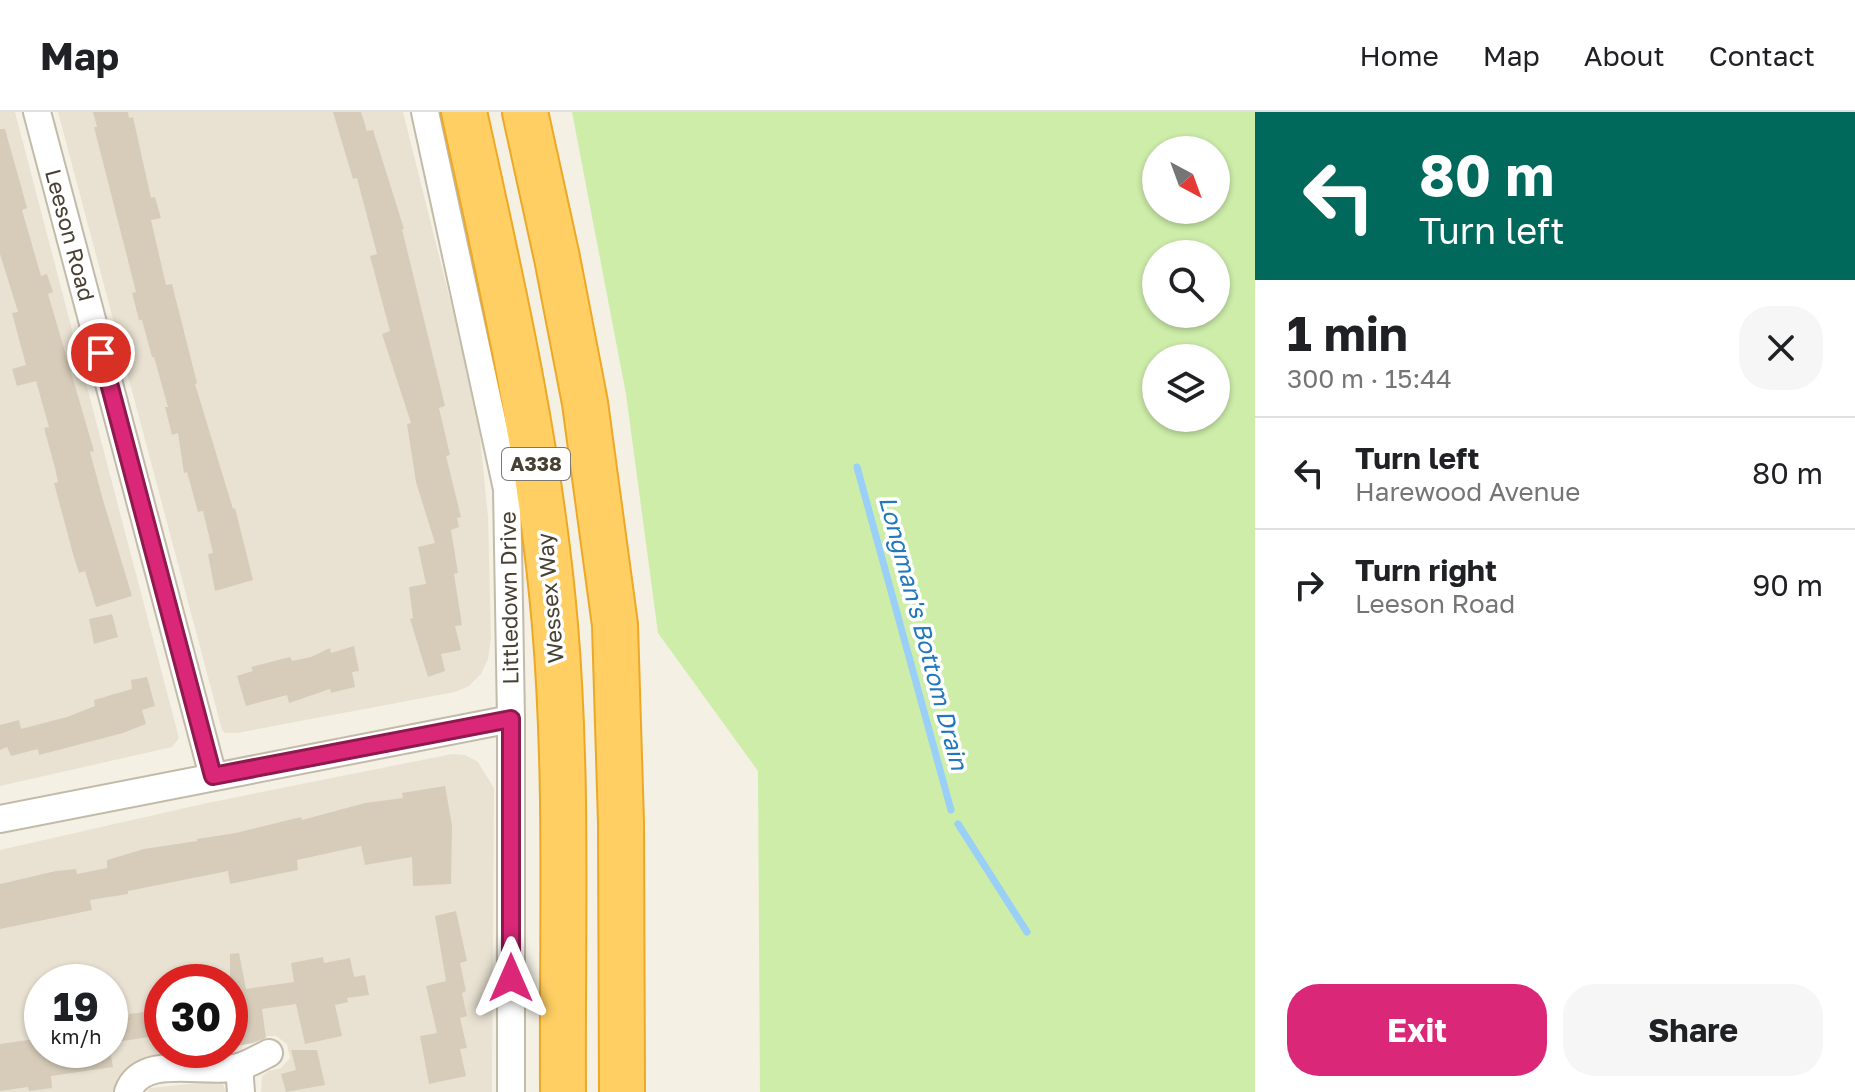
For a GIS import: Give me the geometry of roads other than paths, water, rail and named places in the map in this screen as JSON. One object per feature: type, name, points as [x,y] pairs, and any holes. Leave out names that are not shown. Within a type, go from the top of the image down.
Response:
[{"type":"highway","name":"Wessex Way","points":[[464,112],[529,414],[550,571],[560,726],[563,1092]]},
{"type":"highway","name":"A338","points":[[525,112],[585,403],[615,625],[621,823],[622,1092]]},
{"type":"street","name":"Leeson Road","points":[[37,112],[213,776]]},
{"type":"street","name":"Littledown Drive","points":[[425,112],[507,489],[511,719],[511,1092]]},
{"type":"street","points":[[0,819],[511,719]]},
{"type":"street","points":[[128,1092],[132,1082],[148,1072],[173,1068],[240,1080],[269,1053]]},
{"type":"waterway","name":"Longman's Bottom Drain","points":[[857,467],[951,810]]},
{"type":"waterway","name":"Longman's Bottom Drain","points":[[958,824],[1027,932]]}]
